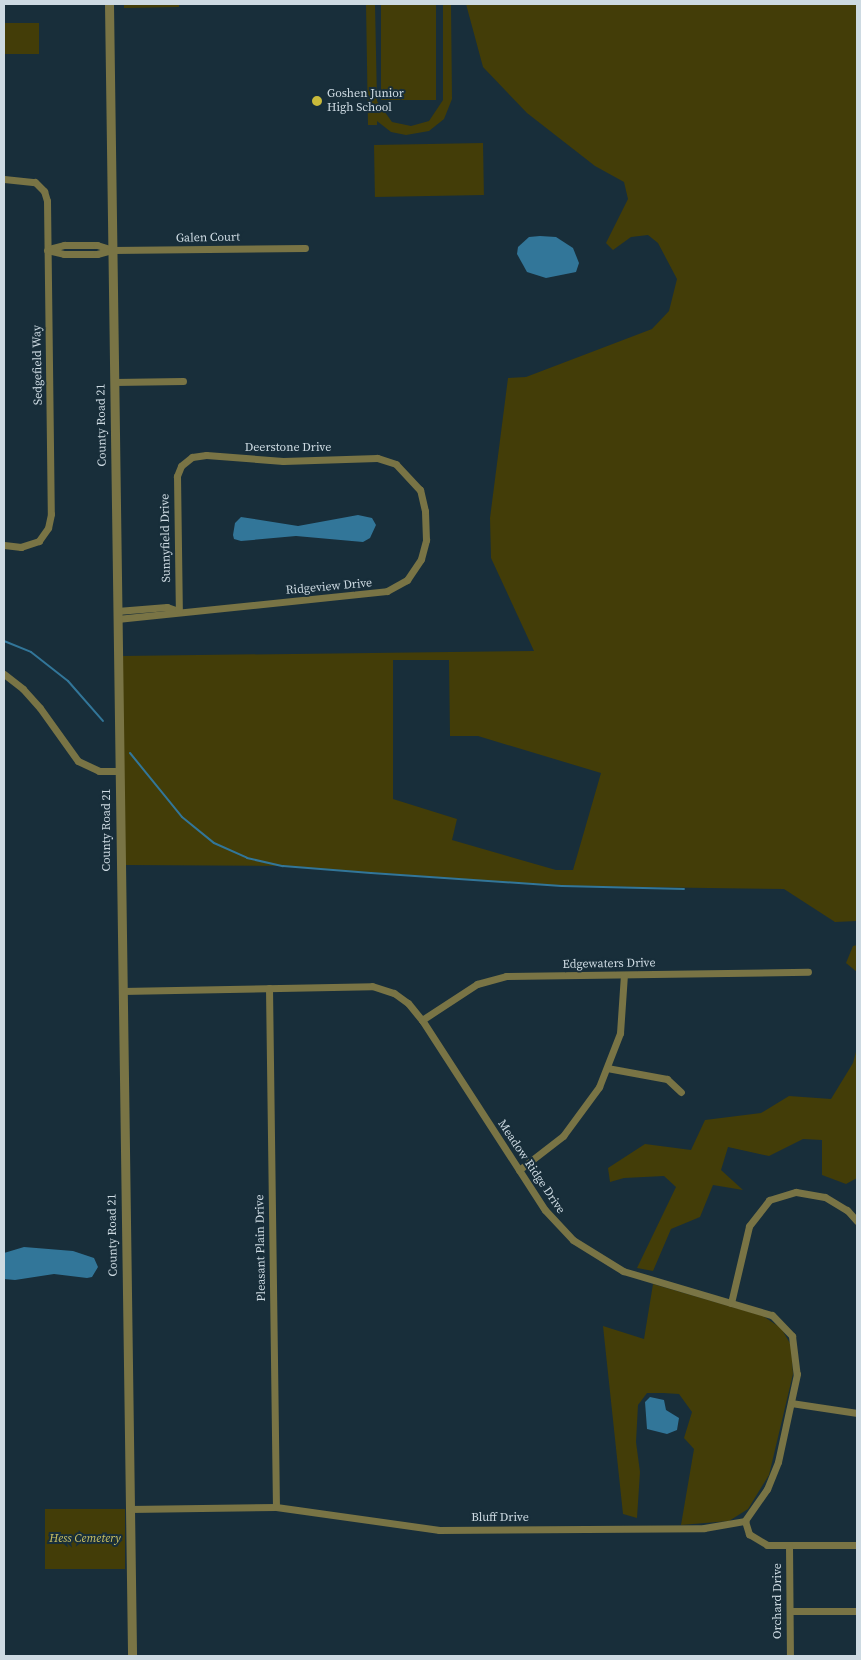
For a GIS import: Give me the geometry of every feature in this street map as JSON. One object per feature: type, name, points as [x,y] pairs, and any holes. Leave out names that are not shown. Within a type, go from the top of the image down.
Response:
[{"type":"street","name":"County Road 21","points":[[109,4],[132,1656]]},
{"type":"street","name":"Sedgefield Way","points":[[4,179],[29,180],[41,187],[47,201],[51,514],[48,528],[39,541],[21,547],[4,545]]},
{"type":"street","name":"Galen Court","points":[[47,250],[64,245],[97,245],[112,250],[305,248]]},
{"type":"street","points":[[114,382],[183,381]]},
{"type":"street","name":"Deerstone Drive","points":[[181,466],[192,457],[206,455],[283,461],[366,457],[396,464]]},
{"type":"street","name":"Ridgeview Drive","points":[[117,615],[178,612],[376,594],[396,587],[415,571],[426,540],[424,499],[413,480],[396,464]]},
{"type":"street","name":"Sunnyfield Drive","points":[[178,612],[176,484],[181,466]]},
{"type":"street","points":[[4,674],[23,689],[40,708],[78,761],[99,771],[120,772]]},
{"type":"street","name":"Edgewaters Drive","points":[[422,1020],[490,978],[808,972]]},
{"type":"street","points":[[519,1170],[547,1151],[577,1120],[608,1068],[621,1025],[624,976]]},
{"type":"street","name":"Meadow Ridge Drive","points":[[122,991],[372,986],[401,998],[422,1020],[519,1170],[558,1226],[603,1262],[643,1278],[772,1316],[792,1336],[797,1374],[773,1475],[745,1521]]},
{"type":"street","name":"Pleasant Plain Drive","points":[[269,988],[276,1507]]},
{"type":"street","points":[[608,1068],[667,1078],[681,1092]]},
{"type":"street","points":[[731,1303],[749,1226],[769,1200],[796,1192],[818,1195],[836,1202],[857,1221]]},
{"type":"street","points":[[791,1403],[857,1413]]},
{"type":"street","name":"Bluff Drive","points":[[130,1510],[276,1507],[439,1530],[704,1528],[745,1521]]},
{"type":"street","points":[[745,1521],[748,1534],[760,1543],[789,1546],[857,1545]]},
{"type":"street","name":"Orchard Drive","points":[[789,1546],[790,1656]]},
{"type":"street","points":[[790,1610],[857,1611]]},
{"type":"green space","points":[[124,4],[179,4],[179,7],[124,8]]},
{"type":"green space","points":[[366,4],[375,4],[377,101],[392,122],[411,126],[429,121],[443,100],[443,4],[451,4],[452,99],[444,119],[429,131],[406,135],[391,132],[377,121],[377,125],[368,125]]},
{"type":"green space","points":[[381,4],[436,4],[436,100],[381,100]]},
{"type":"green space","points":[[466,4],[857,4],[857,921],[835,922],[784,889],[562,886],[283,866],[125,865],[122,656],[534,651],[491,558],[490,518],[508,378],[526,377],[652,329],[669,311],[677,279],[658,243],[648,235],[631,237],[613,250],[606,243],[628,199],[624,182],[595,166],[527,113],[483,67]],"holes":[[[393,660],[449,660],[450,736],[478,736],[601,773],[573,870],[556,870],[452,840],[457,819],[393,799]]]},
{"type":"green space","points":[[4,23],[39,23],[39,54],[4,54]]},
{"type":"green space","points":[[483,143],[484,195],[375,197],[374,145]]},
{"type":"green space","points":[[857,945],[857,972],[846,963],[853,946]]},
{"type":"green space","points":[[857,1048],[857,1178],[846,1184],[822,1175],[822,1140],[803,1139],[769,1156],[728,1147],[721,1170],[743,1190],[713,1185],[700,1217],[671,1229],[653,1271],[637,1268],[676,1187],[664,1176],[624,1178],[610,1182],[608,1168],[645,1144],[691,1150],[705,1120],[761,1113],[789,1096],[831,1099],[853,1063]]},
{"type":"green space","points":[[653,1284],[763,1316],[781,1328],[791,1345],[793,1374],[769,1475],[748,1509],[729,1521],[681,1525],[694,1449],[684,1438],[692,1412],[679,1394],[647,1393],[638,1405],[636,1442],[640,1472],[637,1518],[623,1514],[603,1326],[644,1339]]},
{"type":"green space","name":"Hess Cemetery","points":[[45,1509],[125,1509],[125,1569],[45,1569]]},
{"type":"water","points":[[529,237],[556,237],[573,248],[579,263],[576,272],[546,278],[527,272],[517,254],[518,247]]},
{"type":"water","points":[[358,515],[372,518],[376,525],[370,538],[363,542],[296,536],[241,541],[234,539],[233,535],[235,523],[241,517],[298,526]]},
{"type":"water","points":[[24,1247],[73,1251],[94,1258],[98,1267],[92,1277],[87,1278],[54,1274],[15,1280],[4,1279],[4,1253]]},
{"type":"water","points":[[650,1397],[664,1400],[666,1410],[679,1418],[677,1430],[667,1434],[647,1429],[645,1402]]},
{"type":"waterway","points":[[4,641],[31,652],[68,681],[103,721]]},
{"type":"waterway","points":[[130,753],[182,817],[214,843],[247,858],[283,866],[371,873],[562,886],[684,889]]},
{"type":"place","name":"Goshen Junior High School","points":[[317,101]]}]
